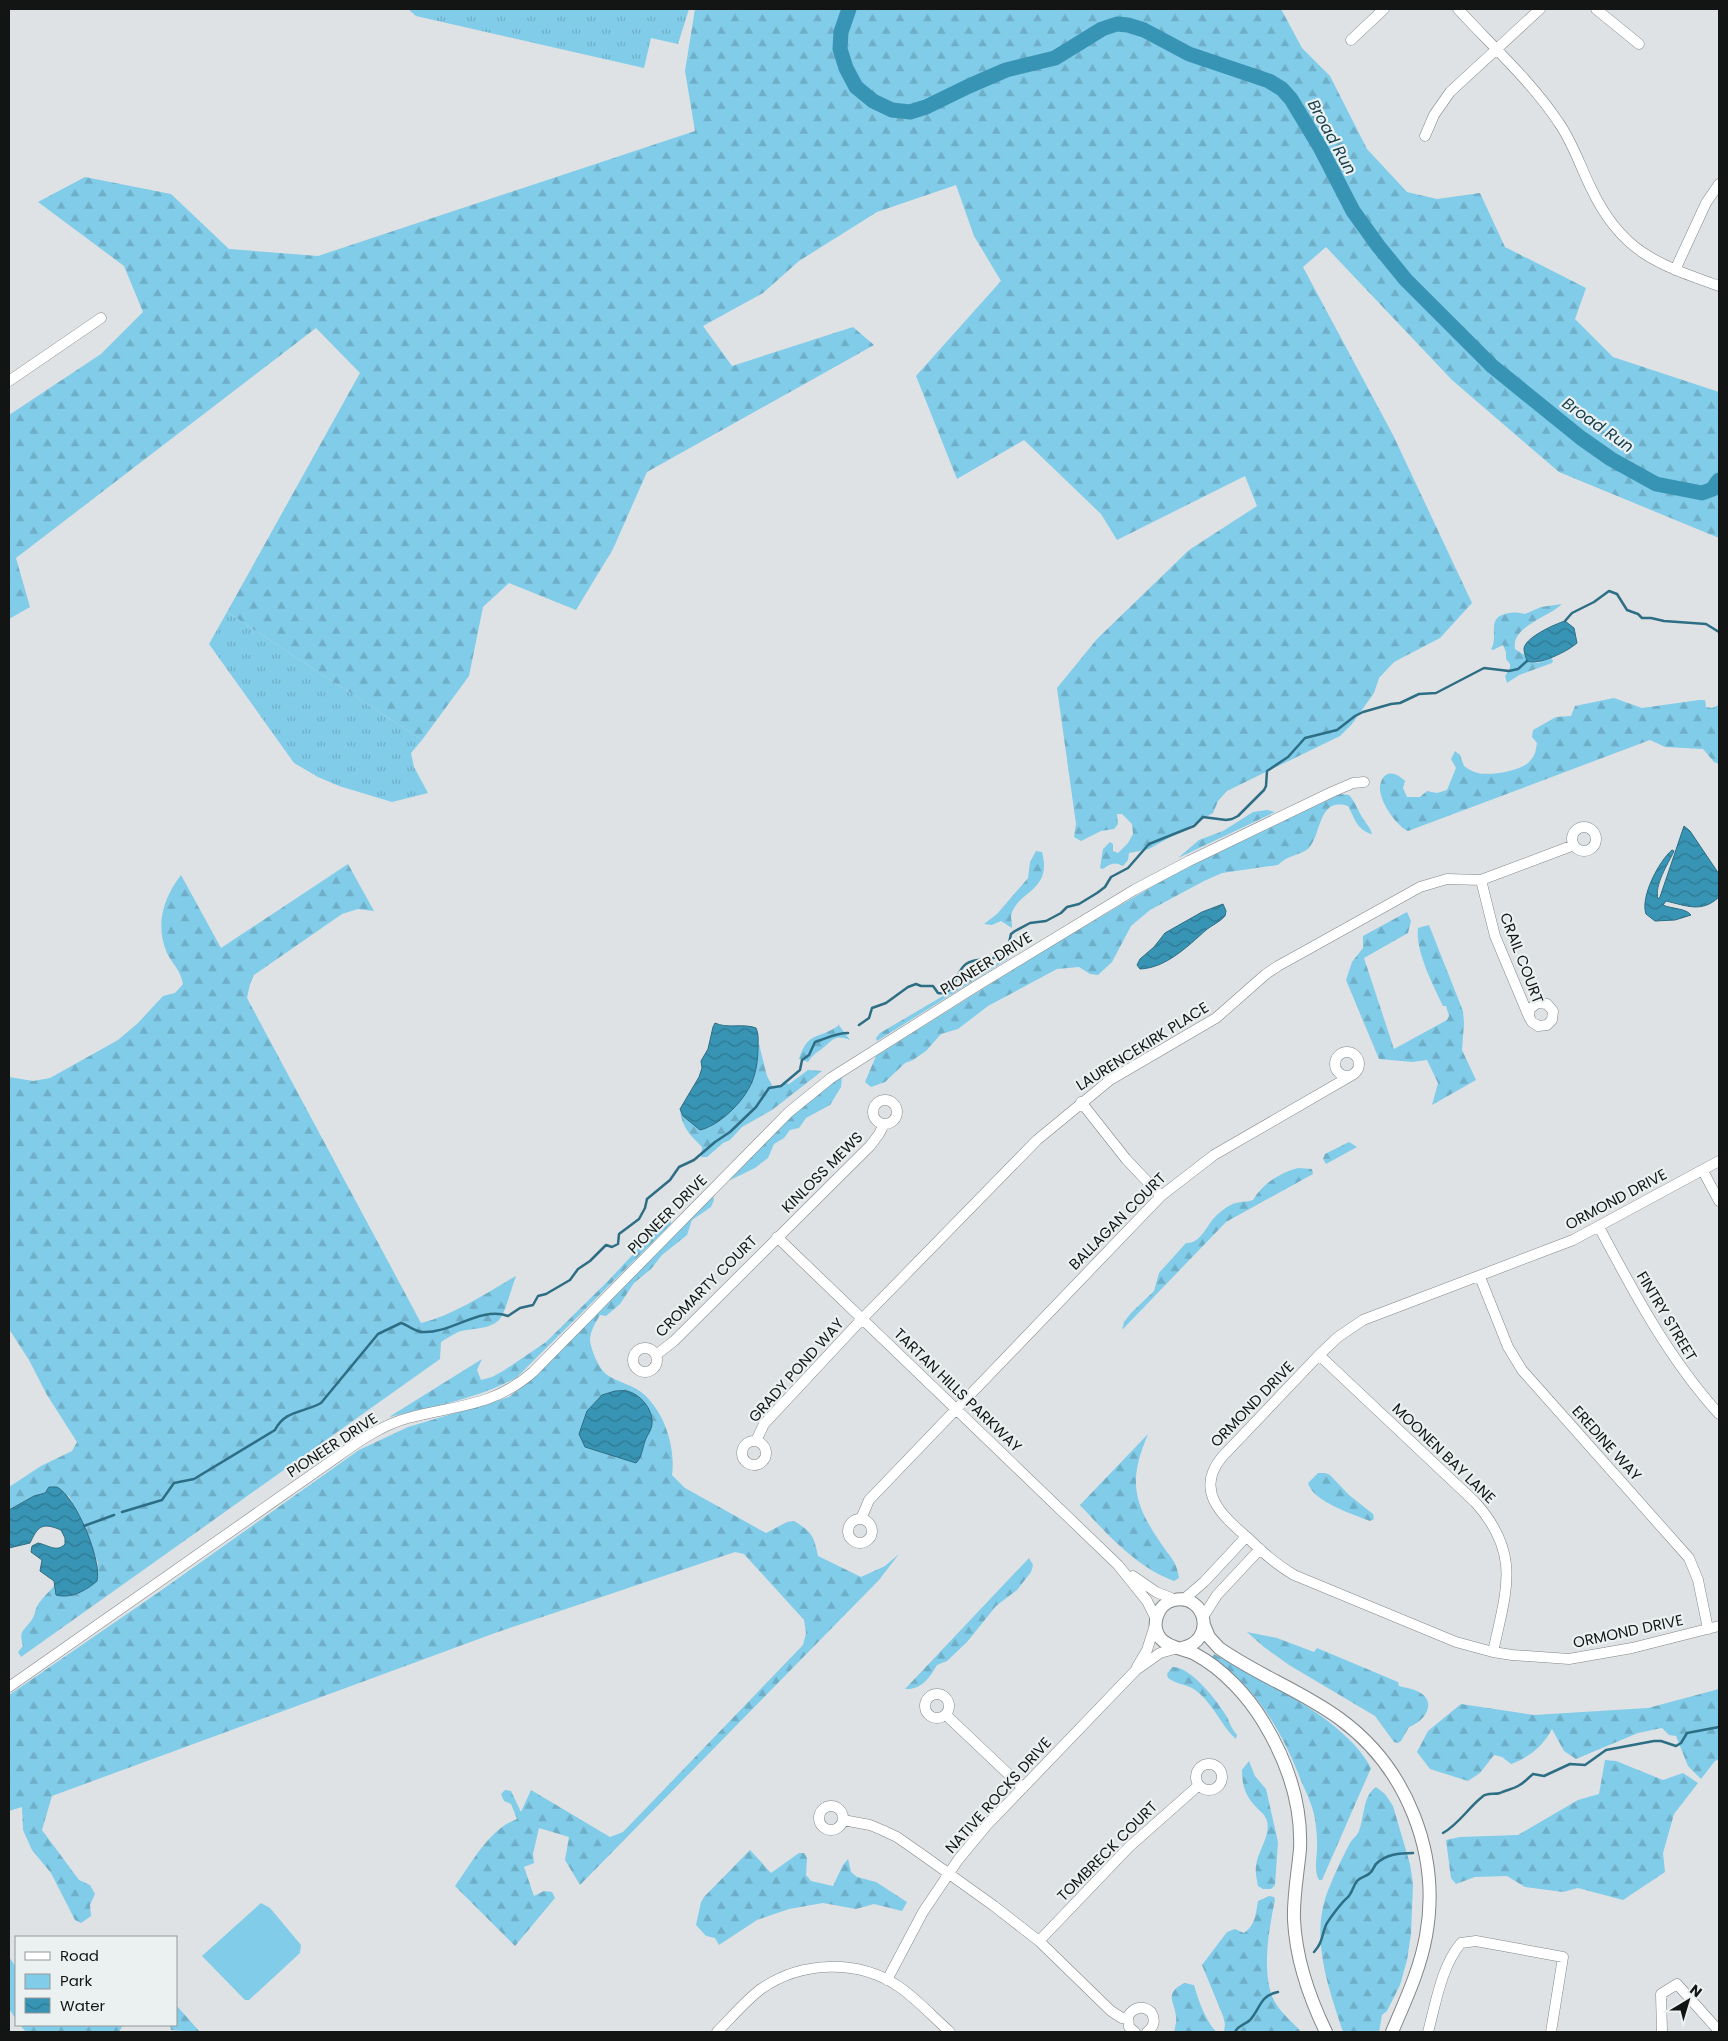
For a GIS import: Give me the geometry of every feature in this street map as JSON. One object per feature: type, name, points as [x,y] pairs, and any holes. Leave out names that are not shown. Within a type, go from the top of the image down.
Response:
[{"type":"street","points":[[1351,40],[1384,9]]},
{"type":"street","points":[[1458,9],[1536,94],[1560,125],[1576,152],[1597,199],[1610,222],[1634,247],[1664,266],[1719,286]]},
{"type":"street","points":[[1425,136],[1441,103],[1450,92],[1540,9]]},
{"type":"street","points":[[1596,9],[1639,44]]},
{"type":"street","points":[[1675,270],[1706,204],[1719,184]]},
{"type":"street","points":[[9,381],[101,318]]},
{"type":"street","name":"PIONEER DRIVE","points":[[9,1687],[338,1456],[387,1426],[408,1418],[496,1397],[515,1387],[533,1372],[789,1112],[819,1086],[1002,970],[1161,875],[1332,792],[1353,783],[1364,782]]},
{"type":"street","name":"LAURENCEKIRK PLACE","points":[[861,1320],[1013,1162],[1080,1102],[1124,1072],[1216,1018],[1260,979],[1278,966],[1420,887],[1441,880],[1481,880],[1574,845]]},
{"type":"street","name":"CRAIL COURT","points":[[1481,880],[1495,936],[1529,1017]]},
{"type":"street","name":"BALLAGAN COURT","points":[[862,1520],[865,1505],[869,1500],[1161,1196],[1214,1155],[1354,1074]]},
{"type":"street","points":[[1080,1102],[1126,1159],[1161,1196]]},
{"type":"street","name":"KINLOSS MEWS","points":[[777,1238],[870,1146],[884,1124]]},
{"type":"street","name":"ORMOND DRIVE","points":[[1719,1161],[1573,1240],[1363,1320],[1338,1337],[1319,1355],[1215,1466],[1210,1486],[1215,1505],[1223,1516],[1282,1568],[1308,1582],[1456,1642],[1493,1652],[1534,1658],[1569,1659],[1632,1648],[1719,1626]]},
{"type":"street","points":[[1703,1170],[1719,1201]]},
{"type":"street","name":"FINTRY STREET","points":[[1599,1227],[1671,1353],[1689,1379],[1719,1414]]},
{"type":"street","name":"TARTAN HILLS PARKWAY","points":[[777,1238],[1118,1566],[1147,1600],[1156,1621],[1160,1638],[1168,1645],[1180,1648],[1210,1664],[1245,1697],[1272,1736],[1289,1775],[1299,1823],[1300,1847],[1294,1919],[1296,1945],[1302,1972],[1326,2032]]},
{"type":"street","name":"CROMARTY COURT","points":[[656,1355],[674,1341],[777,1238]]},
{"type":"street","name":"EREDINE WAY","points":[[1480,1277],[1508,1347],[1522,1370],[1689,1558],[1698,1580],[1708,1629]]},
{"type":"street","name":"GRADY POND WAY","points":[[756,1441],[764,1424],[861,1320]]},
{"type":"street","name":"MOONEN BAY LANE","points":[[1319,1355],[1475,1502],[1492,1522],[1500,1536],[1508,1574],[1506,1595],[1493,1652]]},
{"type":"street","points":[[1156,1621],[1163,1606],[1180,1600],[1212,1575],[1246,1537]]},
{"type":"street","points":[[1180,1648],[1198,1641],[1204,1621],[1217,1594],[1260,1549]]},
{"type":"street","name":"TARTAN HILLS PARKWAY","points":[[1118,1566],[1156,1592],[1196,1606],[1204,1621],[1209,1637],[1219,1648],[1317,1703],[1354,1730],[1380,1757],[1404,1793],[1422,1835],[1428,1878],[1429,1918],[1421,1959],[1392,2032]]},
{"type":"street","name":"NATIVE ROCKS DRIVE","points":[[1136,1670],[1147,1650],[1156,1621]]},
{"type":"street","name":"NATIVE ROCKS DRIVE","points":[[887,1980],[915,1927],[948,1873],[986,1826],[1136,1670],[1160,1653],[1180,1648]]},
{"type":"street","points":[[946,1714],[1023,1788]]},
{"type":"street","name":"TOMBRECK COURT","points":[[1039,1941],[1129,1847],[1199,1785]]},
{"type":"street","points":[[843,1820],[870,1825],[896,1837],[948,1873],[1039,1941],[1111,2011],[1122,2018],[1128,2019]]},
{"type":"street","points":[[1428,2032],[1442,1980],[1456,1950],[1461,1943],[1476,1941],[1563,1957],[1550,2032]]},
{"type":"street","points":[[717,2032],[761,1989],[774,1981],[806,1969],[843,1967],[866,1972],[887,1980],[905,1991],[950,2032]]},
{"type":"street","points":[[1662,2032],[1660,1994],[1677,1984],[1719,2031]]},
{"type":"street","points":[[1135,2032],[1129,2027],[1128,2019],[1130,2013],[1142,2007],[1148,2009],[1154,2019],[1152,2027],[1147,2032]]},
{"type":"green space","points":[[408,9],[689,9],[678,44],[651,38],[644,68],[416,16]]},
{"type":"green space","points":[[695,9],[1281,9],[1302,48],[1330,76],[1367,149],[1407,192],[1437,199],[1480,193],[1505,247],[1586,288],[1575,319],[1613,357],[1719,392],[1719,538],[1559,472],[1452,380],[1326,247],[1303,267],[1393,435],[1472,603],[1440,638],[1394,662],[1379,678],[1374,693],[1352,724],[1340,736],[1227,791],[1218,801],[1213,813],[1149,849],[1129,853],[1128,860],[1123,866],[1115,863],[1103,869],[1100,868],[1103,849],[1110,842],[1113,844],[1113,851],[1118,853],[1128,843],[1133,834],[1132,824],[1122,814],[1117,814],[1118,824],[1114,829],[1101,831],[1081,841],[1074,837],[1076,824],[1057,688],[1097,639],[1189,550],[1257,506],[1245,476],[1117,540],[1101,514],[1024,440],[957,479],[916,376],[1001,281],[974,236],[956,185],[877,212],[799,261],[763,293],[703,326],[732,366],[853,327],[874,345],[647,472],[613,549],[576,610],[509,583],[483,607],[469,676],[422,740],[227,612],[360,373],[316,328],[16,558],[30,607],[9,619],[9,415],[101,354],[143,312],[124,266],[38,202],[85,177],[171,194],[229,249],[318,256],[695,131],[685,71]]},
{"type":"green space","points":[[1562,604],[1525,628],[1515,641],[1515,649],[1526,656],[1529,662],[1538,663],[1551,657],[1552,663],[1519,675],[1507,683],[1505,676],[1510,668],[1510,664],[1506,659],[1503,645],[1493,650],[1491,649],[1496,620],[1499,616],[1508,613],[1525,614],[1541,607]]},
{"type":"green space","points":[[227,612],[422,740],[411,753],[414,767],[428,793],[392,802],[339,786],[318,777],[294,763],[209,644]]},
{"type":"green space","points":[[1614,698],[1642,708],[1699,700],[1705,700],[1706,707],[1712,708],[1719,705],[1719,764],[1714,762],[1703,749],[1665,747],[1650,740],[1408,831],[1393,817],[1384,802],[1381,795],[1381,782],[1389,774],[1399,776],[1405,781],[1403,788],[1407,797],[1420,797],[1427,791],[1437,793],[1447,790],[1456,768],[1451,759],[1455,751],[1460,755],[1464,766],[1476,773],[1498,773],[1520,768],[1530,761],[1535,753],[1537,743],[1532,737],[1533,730],[1556,717],[1571,716],[1575,706]]},
{"type":"green space","points":[[1340,794],[1349,795],[1372,834],[1360,827],[1348,806],[1338,805],[1331,807],[1326,811],[1313,842],[1306,850],[1286,859],[1278,865],[1222,873],[1150,910],[1131,926],[1112,962],[1098,975],[1090,974],[1079,967],[1057,969],[988,1006],[958,1029],[941,1034],[926,1051],[905,1063],[885,1082],[871,1087],[865,1082],[876,1056],[1043,951],[1170,876]]},
{"type":"green space","points":[[1267,810],[1275,812],[1178,858],[1199,840],[1223,831],[1253,812]]},
{"type":"green space","points":[[1036,851],[1042,852],[1044,865],[1042,875],[1038,883],[1014,908],[1011,916],[1012,928],[1001,921],[992,925],[984,924],[997,914],[1028,878],[1030,862]]},
{"type":"green space","points":[[348,864],[374,911],[358,909],[342,914],[254,975],[247,998],[421,1323],[446,1315],[516,1276],[504,1312],[499,1320],[490,1326],[458,1332],[441,1342],[440,1359],[21,1657],[18,1652],[23,1646],[22,1632],[32,1619],[41,1601],[55,1585],[55,1591],[79,1593],[91,1586],[98,1563],[84,1526],[69,1496],[46,1490],[45,1493],[34,1496],[9,1510],[9,1487],[41,1466],[72,1451],[77,1442],[9,1329],[9,1077],[33,1081],[50,1078],[118,1040],[138,1023],[163,996],[175,993],[183,984],[163,943],[161,922],[165,902],[181,875],[221,948]]},
{"type":"green space","points":[[1407,912],[1411,921],[1408,933],[1364,958],[1394,1049],[1447,1020],[1449,1016],[1446,1006],[1443,1006],[1430,978],[1419,947],[1418,928],[1429,925],[1463,1011],[1462,1050],[1476,1080],[1432,1105],[1438,1083],[1427,1060],[1412,1062],[1379,1059],[1346,980],[1352,962],[1363,948],[1363,936]]},
{"type":"green space","points":[[1011,957],[877,1041],[876,1038],[880,1033],[972,979],[978,972]]},
{"type":"green space","points":[[838,1024],[850,1040],[836,1038],[814,1054],[808,1062],[799,1059],[802,1050],[810,1040],[838,1026]]},
{"type":"green space","points":[[758,1040],[767,1076],[773,1087],[778,1087],[784,1082],[789,1084],[808,1070],[822,1071],[772,1110],[742,1127],[730,1140],[723,1143],[707,1157],[701,1157],[702,1147],[684,1125],[680,1109],[683,1116],[708,1128],[720,1119],[739,1101],[746,1091],[755,1069]]},
{"type":"green space","points":[[842,1077],[841,1087],[830,1105],[806,1118],[799,1128],[790,1130],[784,1138],[774,1144],[768,1158],[755,1168],[724,1183],[795,1111],[810,1098]]},
{"type":"green space","points":[[1349,1142],[1357,1147],[1326,1164],[1323,1159],[1325,1154]]},
{"type":"green space","points":[[1298,1168],[1312,1169],[1313,1174],[1226,1222],[1122,1330],[1124,1322],[1131,1313],[1154,1291],[1159,1273],[1186,1243],[1191,1243],[1199,1238],[1214,1218],[1226,1207],[1253,1200],[1272,1180]]},
{"type":"green space","points":[[713,1194],[714,1200],[711,1207],[692,1220],[687,1235],[662,1255],[651,1269],[634,1283],[620,1304],[606,1316],[600,1315],[590,1337],[595,1358],[606,1374],[637,1389],[656,1409],[667,1430],[670,1441],[673,1464],[672,1475],[685,1488],[766,1533],[787,1522],[794,1521],[805,1528],[811,1535],[818,1556],[861,1577],[885,1566],[899,1554],[879,1580],[580,1885],[565,1860],[569,1837],[539,1828],[533,1854],[534,1863],[524,1867],[534,1896],[544,1891],[552,1892],[555,1898],[515,1946],[455,1886],[475,1857],[498,1830],[517,1819],[511,1804],[504,1801],[501,1794],[505,1790],[511,1791],[521,1812],[531,1790],[610,1837],[623,1832],[803,1645],[806,1633],[804,1620],[744,1554],[735,1552],[495,1633],[52,1796],[42,1830],[79,1880],[90,1885],[95,1894],[90,1905],[91,1916],[81,1923],[75,1920],[51,1873],[32,1850],[23,1830],[22,1807],[9,1811],[9,1695],[156,1594],[359,1450],[408,1427],[509,1397],[531,1380]],"holes":[[[602,1395],[650,1430],[643,1446],[587,1411]]]},
{"type":"green space","points":[[664,1218],[671,1220],[671,1224],[516,1378],[470,1397],[389,1417],[482,1359],[477,1370],[481,1380],[503,1371],[546,1342],[609,1280],[637,1250],[655,1224]]},
{"type":"green space","points":[[1148,1434],[1138,1464],[1136,1490],[1144,1514],[1176,1567],[1179,1578],[1174,1581],[1147,1567],[1123,1549],[1080,1505]]},
{"type":"green space","points":[[1318,1473],[1330,1475],[1349,1495],[1373,1514],[1374,1519],[1370,1521],[1344,1511],[1317,1496],[1311,1490],[1308,1483]]},
{"type":"green space","points":[[1029,1558],[1033,1565],[1031,1572],[1017,1590],[996,1606],[967,1642],[947,1661],[937,1665],[925,1682],[911,1689],[905,1689]]},
{"type":"green space","points":[[1247,1632],[1277,1638],[1314,1652],[1317,1648],[1398,1682],[1399,1686],[1417,1691],[1426,1698],[1428,1708],[1426,1713],[1419,1722],[1409,1727],[1401,1741],[1398,1743],[1394,1742],[1375,1716],[1289,1665]]},
{"type":"green space","points":[[1214,1654],[1300,1702],[1322,1717],[1359,1750],[1371,1768],[1322,1880],[1319,1880],[1316,1871],[1317,1839],[1314,1814],[1295,1765],[1267,1713],[1242,1683],[1212,1657]]},
{"type":"green space","points":[[1172,1667],[1187,1672],[1211,1694],[1237,1735],[1236,1739],[1210,1704],[1199,1693],[1168,1678],[1167,1674]]},
{"type":"green space","points":[[1719,1689],[1719,1759],[1715,1761],[1701,1779],[1688,1766],[1676,1736],[1669,1735],[1662,1728],[1638,1733],[1576,1759],[1564,1751],[1552,1729],[1540,1746],[1524,1758],[1511,1764],[1502,1757],[1494,1755],[1480,1773],[1468,1781],[1430,1769],[1417,1752],[1428,1731],[1461,1704],[1534,1715],[1648,1708]]},
{"type":"green space","points":[[1605,1760],[1616,1761],[1663,1780],[1683,1773],[1698,1783],[1674,1814],[1663,1853],[1665,1872],[1623,1900],[1578,1888],[1563,1892],[1525,1887],[1507,1876],[1475,1877],[1456,1884],[1451,1878],[1446,1840],[1460,1837],[1518,1835],[1578,1800],[1599,1794]]},
{"type":"green space","points":[[1249,1761],[1255,1776],[1266,1789],[1278,1842],[1275,1885],[1271,1889],[1263,1889],[1258,1886],[1257,1861],[1268,1827],[1265,1817],[1250,1800],[1244,1787],[1242,1770]]},
{"type":"green space","points":[[1376,1787],[1385,1794],[1393,1806],[1410,1864],[1413,1884],[1411,1934],[1407,1960],[1400,1985],[1387,2011],[1382,2015],[1379,2032],[1343,2032],[1323,1961],[1321,1924],[1323,1906],[1329,1888],[1350,1843],[1359,1831],[1366,1801]]},
{"type":"green space","points":[[750,1850],[771,1873],[799,1853],[804,1853],[807,1858],[806,1875],[811,1881],[833,1886],[848,1859],[851,1872],[857,1877],[876,1882],[907,1902],[902,1911],[874,1904],[856,1909],[823,1903],[789,1909],[757,1920],[719,1945],[715,1938],[706,1936],[696,1925],[701,1902]]},
{"type":"green space","points":[[1269,1896],[1274,1897],[1275,1900],[1267,1961],[1269,1985],[1277,2006],[1301,2032],[1224,2032],[1223,2016],[1202,1965],[1227,1932],[1235,1929],[1244,1933],[1251,1927],[1258,1901]]},
{"type":"green space","points":[[261,1903],[270,1908],[301,1945],[300,1953],[249,2000],[245,2000],[202,1956]]},
{"type":"green space","points":[[9,1957],[15,1966],[15,2018],[9,2009]]},
{"type":"green space","points":[[1184,1983],[1194,1985],[1203,2010],[1216,2032],[1174,2032],[1176,2018],[1172,1994]]},
{"type":"green space","points":[[178,2007],[200,2032],[171,2030],[170,2026],[178,2026]]},
{"type":"green space","points":[[21,2026],[122,2026],[119,2032],[26,2032]]},
{"type":"water","points":[[1565,621],[1574,628],[1577,643],[1546,660],[1527,661],[1524,649],[1529,640],[1548,628]]},
{"type":"water","points":[[1684,826],[1690,831],[1719,874],[1719,897],[1713,902],[1700,907],[1666,901],[1663,905],[1686,911],[1691,915],[1675,920],[1655,921],[1646,914],[1645,907],[1648,889],[1662,862],[1672,850],[1674,851],[1658,887],[1658,899],[1660,897]]},
{"type":"water","points":[[1223,904],[1226,911],[1225,916],[1176,955],[1150,968],[1140,969],[1137,965],[1140,959],[1154,947],[1165,933],[1202,912]]},
{"type":"water","points":[[715,1023],[725,1026],[756,1028],[758,1033],[757,1063],[751,1083],[740,1101],[728,1114],[707,1128],[700,1130],[683,1116],[680,1109],[699,1077],[702,1068],[701,1061],[708,1049]]},
{"type":"water","points":[[615,1391],[627,1391],[637,1395],[645,1403],[652,1418],[651,1428],[641,1456],[636,1463],[585,1447],[579,1434],[587,1411],[602,1395]]},
{"type":"water","points":[[49,1487],[57,1487],[72,1503],[86,1530],[96,1559],[97,1581],[83,1591],[67,1596],[56,1595],[54,1581],[40,1571],[42,1560],[31,1552],[32,1546],[38,1543],[52,1548],[62,1547],[65,1544],[65,1538],[61,1530],[49,1526],[41,1527],[30,1543],[9,1548],[9,1510],[34,1496],[45,1493]]},
{"type":"waterway","name":"Broad Run","points":[[849,9],[841,32],[840,49],[846,68],[856,87],[873,101],[892,110],[910,112],[926,107],[1006,70],[1055,58],[1102,29],[1117,24],[1144,30],[1189,54],[1269,81],[1282,89],[1291,99],[1321,149],[1353,211],[1379,247],[1406,280],[1492,366],[1581,438],[1611,459],[1656,484],[1702,493],[1713,489],[1719,480]]},
{"type":"waterway","points":[[1565,621],[1572,613],[1594,602],[1609,591],[1617,594],[1627,610],[1638,614],[1642,618],[1706,624],[1719,632]]},
{"type":"waterway","points":[[859,1025],[869,1018],[872,1008],[886,1003],[908,987],[916,984],[933,986],[938,993],[949,991],[959,972],[966,964],[976,960],[1001,957],[1011,951],[1009,943],[1011,934],[1030,923],[1046,921],[1061,913],[1067,907],[1079,904],[1097,893],[1105,887],[1111,877],[1128,868],[1149,844],[1194,826],[1203,817],[1226,820],[1238,816],[1264,790],[1267,771],[1288,757],[1305,738],[1337,730],[1363,712],[1400,703],[1419,694],[1436,693],[1484,668],[1509,671],[1518,669],[1527,661]]},
{"type":"waterway","points":[[122,1512],[162,1500],[174,1483],[194,1479],[275,1430],[289,1415],[321,1403],[378,1334],[401,1323],[422,1332],[444,1329],[476,1317],[497,1314],[508,1316],[520,1308],[533,1305],[538,1296],[546,1294],[570,1280],[578,1269],[590,1261],[606,1245],[612,1247],[618,1244],[619,1234],[639,1219],[647,1199],[670,1180],[679,1167],[694,1160],[730,1132],[756,1107],[769,1088],[781,1086],[800,1070],[802,1060],[809,1055],[815,1042],[848,1033]]},
{"type":"waterway","points":[[84,1526],[114,1515]]},
{"type":"waterway","points":[[1443,1833],[1454,1825],[1484,1795],[1500,1793],[1516,1787],[1533,1774],[1544,1776],[1570,1764],[1585,1765],[1606,1750],[1654,1741],[1661,1741],[1676,1746],[1681,1743],[1687,1733],[1719,1727]]},
{"type":"waterway","points":[[1314,1952],[1328,1922],[1349,1896],[1358,1880],[1372,1871],[1376,1864],[1384,1858],[1398,1854],[1413,1853]]},
{"type":"waterway","points":[[1235,2032],[1254,2016],[1267,1996],[1278,1992]]}]
